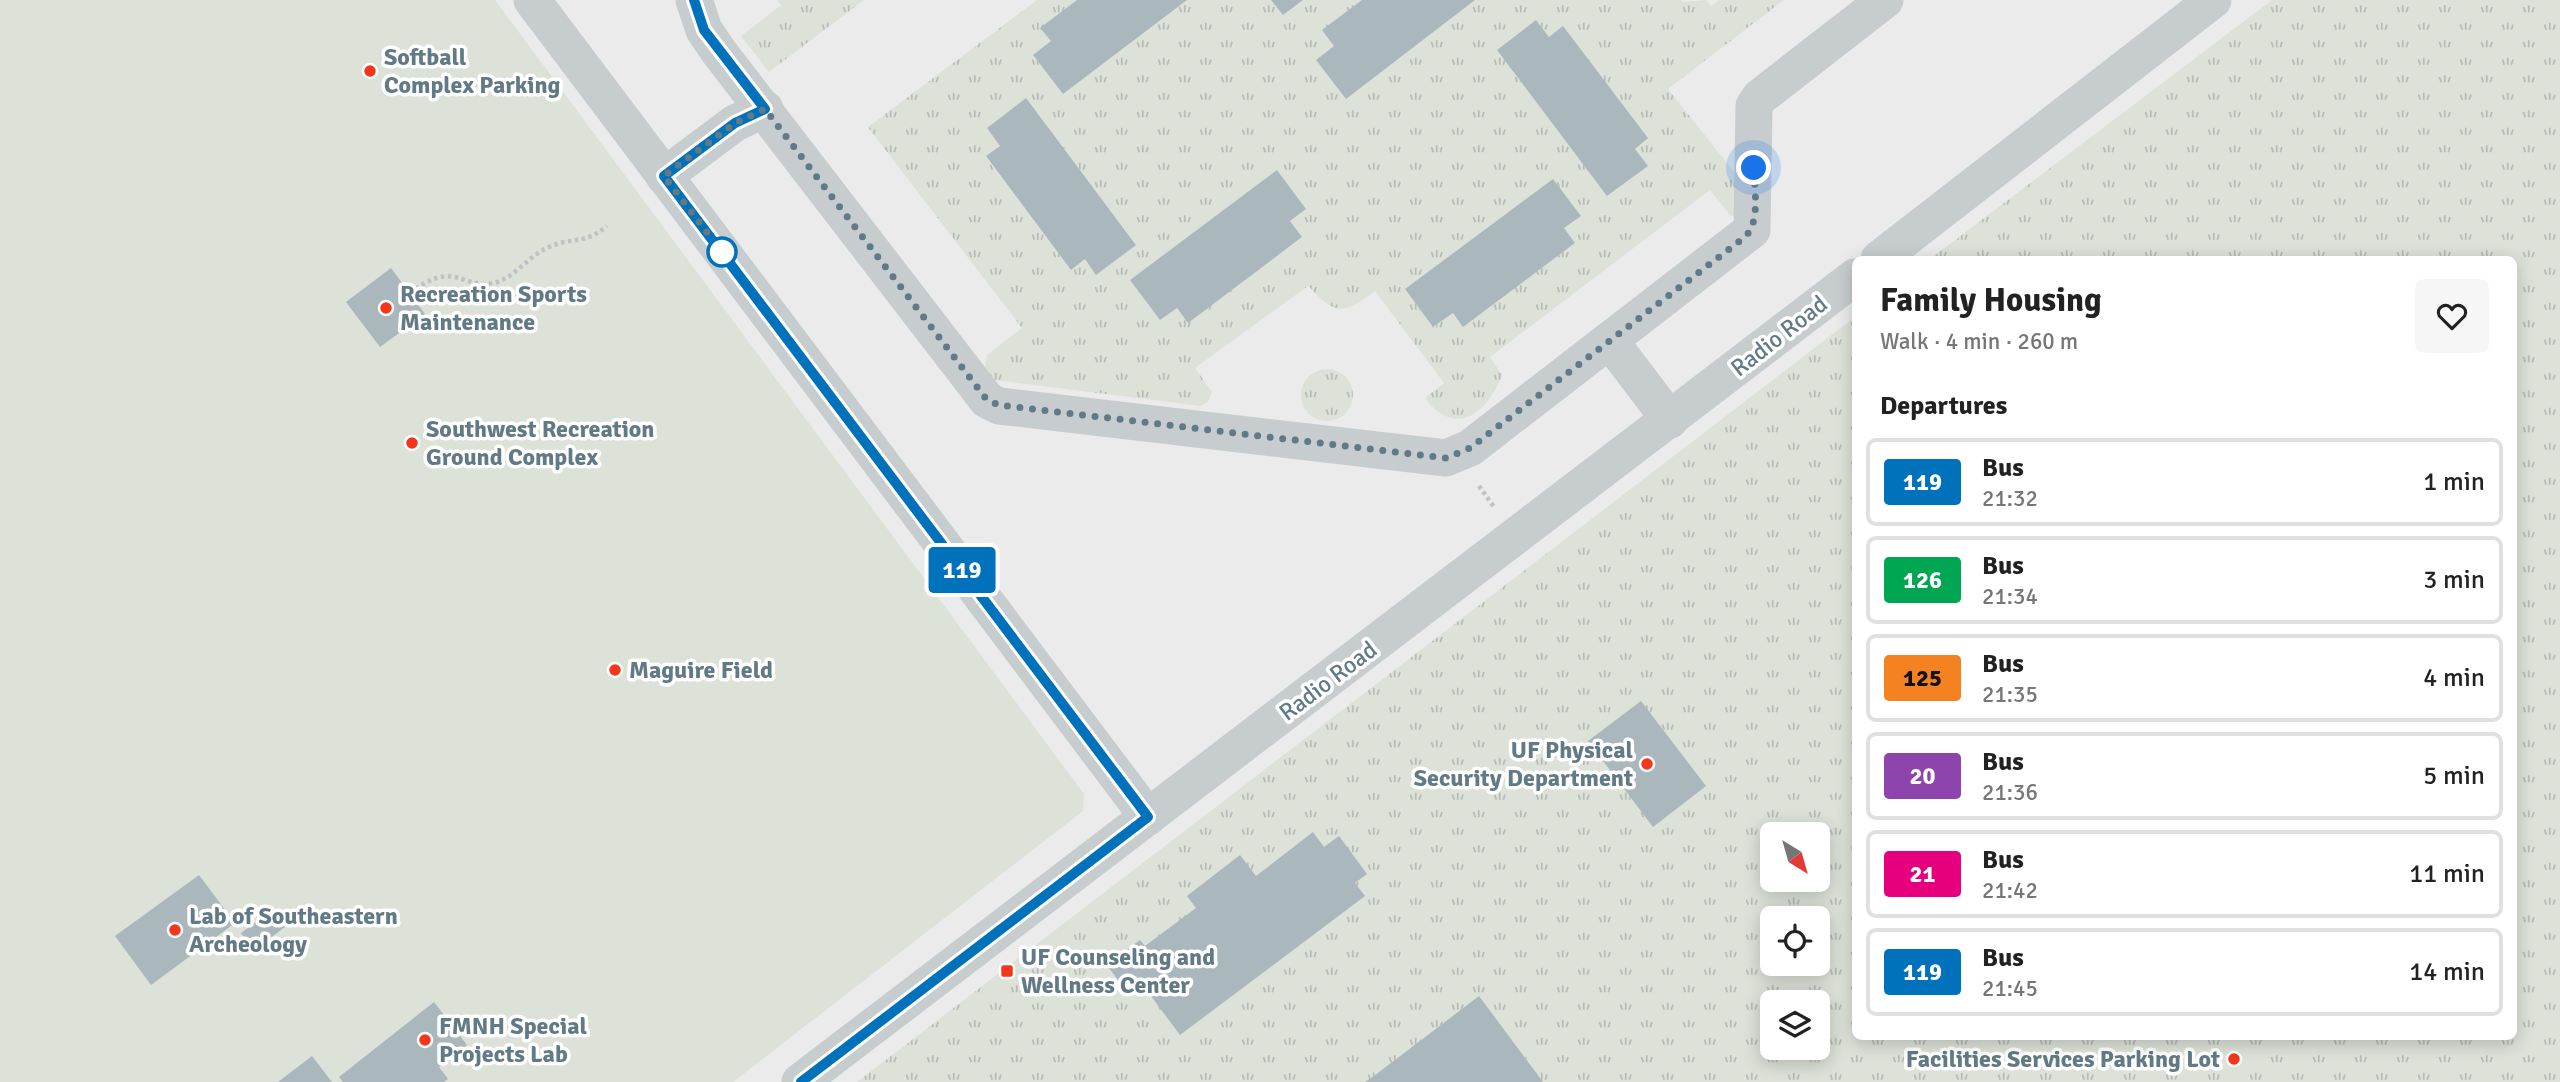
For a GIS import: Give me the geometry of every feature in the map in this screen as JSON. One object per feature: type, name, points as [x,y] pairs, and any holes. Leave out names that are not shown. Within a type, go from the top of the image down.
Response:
[{"type":"street","points":[[532,0],[1148,817]]},
{"type":"street","points":[[694,0],[704,30],[987,400],[999,405],[1446,458],[1470,448],[1752,230],[1754,106],[1760,97],[1885,0]]},
{"type":"street","points":[[1883,256],[2213,0]]},
{"type":"street","points":[[664,176],[735,123],[765,109]]},
{"type":"street","name":"Radio Road","points":[[800,1082],[1670,421],[1852,279]]},
{"type":"street","points":[[1610,341],[1670,421]]},
{"type":"path","points":[[410,293],[437,276],[452,275],[485,283],[498,281],[543,249],[560,242],[592,239],[607,226]]},
{"type":"shaded area","points":[[0,0],[2560,0],[2560,1082],[0,1082]]},
{"type":"green space","name":"Southwest Recreation Ground Complex","points":[[0,0],[495,0],[1084,794],[1083,811],[733,1082],[0,1082]]},
{"type":"green space","points":[[777,0],[864,0],[769,72],[741,36],[781,5]]},
{"type":"green space","points":[[1037,0],[1077,0],[1041,28],[1051,41],[1033,55],[1063,94],[1187,0],[1271,0],[1283,15],[1303,0],[1362,0],[1323,30],[1334,46],[1316,60],[1346,99],[1475,0],[1706,0],[1711,6],[1719,0],[1784,0],[1668,89],[1735,173],[1735,216],[1730,215],[1710,190],[1490,357],[1502,375],[1496,389],[1479,410],[1459,419],[1448,417],[1436,410],[1425,398],[1444,383],[1375,291],[1355,305],[1340,309],[1326,303],[1308,286],[1195,368],[1212,392],[1208,402],[1201,406],[994,380],[985,368],[987,355],[1022,328],[868,127]],"holes":[[[1536,20],[1549,37],[1563,27],[1648,138],[1635,149],[1647,166],[1608,196],[1497,50]],[[1026,99],[1136,244],[1097,274],[1085,259],[1071,270],[986,157],[1000,146],[987,128]],[[1277,170],[1306,209],[1290,221],[1302,237],[1188,322],[1177,308],[1160,320],[1130,280]],[[1553,179],[1581,216],[1564,228],[1575,243],[1463,326],[1453,313],[1433,327],[1405,289]]]},
{"type":"green space","points":[[2272,0],[2560,0],[2560,1082],[857,1082],[1852,319],[1852,1040],[2517,1040],[2517,256],[1934,256]]},
{"type":"green space","points":[[1327,369],[1346,376],[1353,395],[1346,414],[1327,421],[1308,414],[1301,395],[1308,376]]},
{"type":"building","points":[[1077,0],[1187,0],[1063,94],[1033,55],[1051,41],[1040,28]]},
{"type":"building","points":[[1271,0],[1303,0],[1283,15]]},
{"type":"building","points":[[1362,0],[1475,0],[1346,99],[1316,60],[1334,46],[1322,30]]},
{"type":"building","points":[[1536,20],[1549,37],[1563,26],[1648,138],[1635,149],[1648,166],[1607,196],[1497,50]]},
{"type":"building","points":[[1026,98],[1136,245],[1096,275],[1085,259],[1071,270],[986,156],[1000,146],[987,128]]},
{"type":"building","points":[[1277,170],[1306,209],[1290,221],[1302,237],[1188,323],[1177,308],[1160,320],[1130,280]]},
{"type":"building","points":[[1553,179],[1581,216],[1564,228],[1575,243],[1463,327],[1453,313],[1433,327],[1405,289]]},
{"type":"building","name":"Recreation Sports Maintenance","points":[[391,268],[425,314],[380,347],[346,302]]},
{"type":"building","name":"UF Physical Security Department","points":[[1641,701],[1706,786],[1653,827],[1588,741]]},
{"type":"building","points":[[1313,832],[1324,847],[1339,836],[1367,874],[1355,883],[1365,896],[1180,1035],[1136,976],[1122,986],[1107,965],[1140,940],[1145,946],[1196,908],[1187,896],[1240,855],[1256,876]]},
{"type":"building","name":"Lab of Southeastern Archeology","points":[[199,875],[235,923],[151,985],[115,936]]},
{"type":"building","points":[[272,910],[285,927],[253,951],[241,933]]},
{"type":"building","points":[[1479,996],[1543,1082],[1365,1082],[1374,1076]]},
{"type":"building","name":"FMNH Special Projects Lab","points":[[434,1002],[467,1045],[439,1067],[448,1079],[444,1082],[343,1082],[339,1077]]},
{"type":"building","points":[[312,1056],[332,1082],[278,1082]]},
{"type":"bus line","name":"119","points":[[694,0],[699,8],[704,30],[765,109],[735,123],[664,176],[1148,817],[801,1082]]},
{"type":"place","name":"Softball Complex Parking","points":[[370,71]]},
{"type":"place","name":"Recreation Sports Maintenance","points":[[386,308]]},
{"type":"place","name":"Southwest Recreation Ground Complex","points":[[412,443]]},
{"type":"place","name":"Maguire Field","points":[[615,670]]},
{"type":"place","name":"UF Physical Security Department","points":[[1647,764]]},
{"type":"place","name":"Lab of Southeastern Archeology","points":[[175,930]]},
{"type":"place","name":"UF Counseling and Wellness Center","points":[[1007,971]]},
{"type":"place","name":"FMNH Special Projects Lab","points":[[425,1040]]},
{"type":"place","name":"Facilities Services Parking Lot","points":[[2234,1059]]},
{"type":"route","points":[[722,252],[664,176],[735,123],[765,109],[987,400],[999,405],[1149,425],[1446,458],[1470,448],[1745,237],[1752,230],[1755,220],[1754,168]]}]
